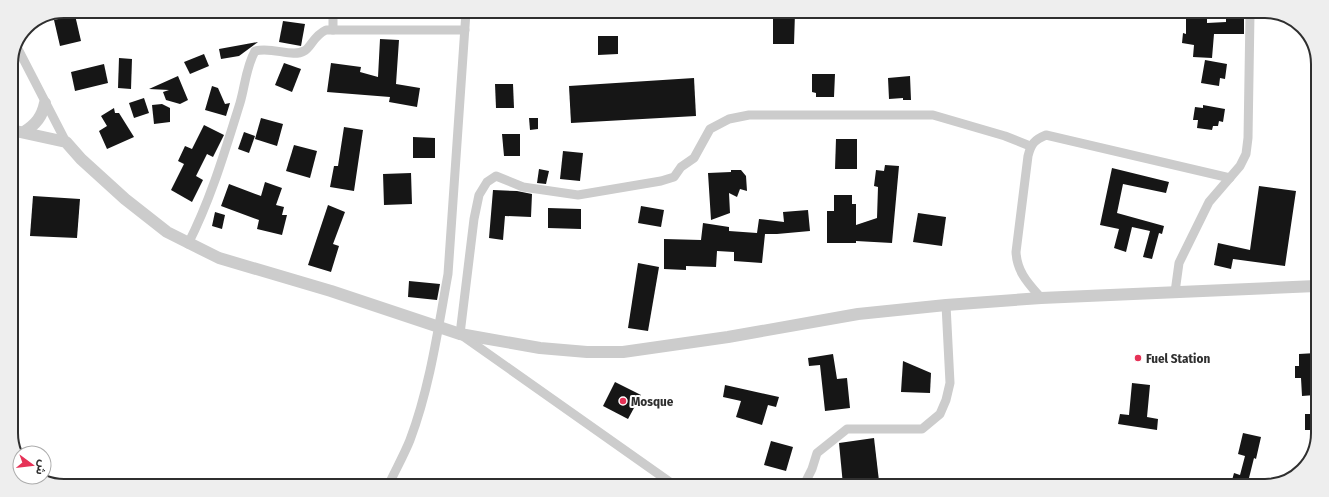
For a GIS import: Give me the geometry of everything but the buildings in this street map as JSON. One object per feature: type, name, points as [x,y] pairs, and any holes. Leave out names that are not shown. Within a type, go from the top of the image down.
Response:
[{"type":"street","points":[[333,18],[333,30]]},
{"type":"street","points":[[391,479],[410,440],[440,328],[448,274],[466,18]]},
{"type":"street","points":[[1174,292],[1179,263],[1209,202],[1240,166],[1246,154],[1248,138],[1250,18]]},
{"type":"street","points":[[188,244],[200,220],[221,163],[244,90],[249,61],[255,51],[264,48],[295,54],[305,51],[315,37],[321,32],[333,30],[465,30]]},
{"type":"street","points":[[20,52],[66,142],[81,159],[126,199],[167,232],[188,244],[219,258],[331,291],[460,334],[540,348],[587,352],[623,352],[728,337],[858,314],[946,305],[1041,298],[1311,286]]},
{"type":"street","points":[[24,132],[35,125],[40,119],[46,102]]},
{"type":"street","points":[[460,334],[474,219],[479,195],[487,182],[496,176],[523,187],[578,195],[674,178],[681,167],[694,158],[710,129],[728,119],[750,115],[933,115],[1005,136],[1030,146]]},
{"type":"street","points":[[18,131],[66,142]]},
{"type":"street","points":[[1041,298],[1023,278],[1016,264],[1016,252],[1030,146],[1035,140],[1046,135],[1230,178]]},
{"type":"street","points":[[807,479],[817,453],[847,430],[922,429],[940,414],[946,400],[950,383],[946,305]]},
{"type":"street","points":[[460,334],[665,479]]},
{"type":"place","name":"Fuel Station","points":[[1138,358]]},
{"type":"place","name":"Mosque","points":[[623,401]]}]
